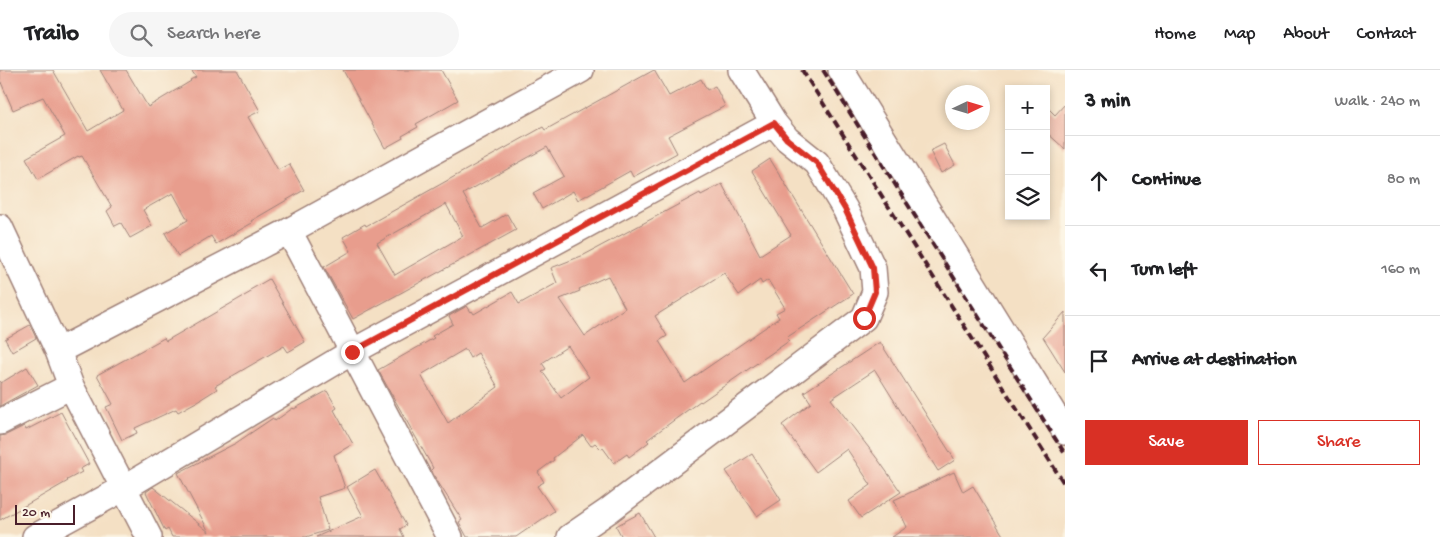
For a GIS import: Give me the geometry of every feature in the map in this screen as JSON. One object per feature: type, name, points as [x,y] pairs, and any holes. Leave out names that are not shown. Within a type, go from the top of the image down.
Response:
[{"type":"street","points":[[58,351],[289,231],[581,70]]},
{"type":"street","points":[[570,537],[608,512],[864,318],[875,292],[873,268],[845,209],[817,163],[787,139],[774,123],[741,70]]},
{"type":"street","points":[[841,70],[1062,418]]},
{"type":"street","points":[[36,537],[124,488],[352,352],[774,123]]},
{"type":"street","points":[[0,228],[58,351],[71,386],[149,537]]},
{"type":"street","points":[[289,231],[450,537]]},
{"type":"street","points":[[0,422],[71,386]]},
{"type":"building","points":[[0,70],[53,70],[88,131],[123,110],[100,70],[126,70],[148,107],[196,77],[191,70],[237,70],[260,111],[248,117],[278,170],[289,164],[304,190],[216,244],[211,236],[178,256],[165,233],[188,220],[173,193],[143,210],[152,226],[130,238],[121,223],[115,226],[107,211],[112,207],[82,156],[78,156],[38,179],[26,158],[65,136],[43,97],[13,110],[0,80]]},
{"type":"building","points":[[343,70],[441,70],[458,100],[416,124],[418,127],[385,148]]},
{"type":"building","points":[[654,70],[669,96],[701,79],[707,90],[715,86],[725,106],[668,136],[677,153],[633,177],[630,171],[578,200],[573,191],[542,209],[533,193],[564,176],[547,147],[468,191],[463,194],[482,228],[507,214],[516,230],[353,319],[324,267],[351,251],[343,237],[543,127],[545,130]],"holes":[[[446,204],[463,236],[395,275],[377,243]]]},
{"type":"building","points":[[1065,104],[1065,149],[1050,136],[1050,110],[1055,115]]},
{"type":"building","points":[[944,144],[955,165],[941,173],[930,151]]},
{"type":"building","points":[[770,159],[853,294],[786,338],[789,341],[700,401],[647,440],[649,442],[629,457],[627,454],[614,463],[603,448],[601,449],[595,443],[591,446],[583,435],[538,472],[544,482],[537,486],[554,511],[516,537],[467,537],[459,522],[462,520],[436,479],[431,470],[433,468],[378,370],[434,338],[432,336],[453,324],[449,316],[467,306],[474,314],[512,292],[519,304],[557,283],[551,268],[584,255],[700,193],[701,195],[722,184],[760,255],[791,235],[752,171]],"holes":[[[724,273],[739,295],[760,280],[762,284],[768,280],[785,308],[776,313],[779,318],[685,383],[659,341],[667,336],[655,316]],[[608,276],[625,308],[585,336],[560,299],[580,291],[579,289]],[[568,346],[589,377],[561,398],[542,371],[546,369],[542,363]],[[465,349],[470,358],[478,353],[498,387],[448,423],[421,375]]]},
{"type":"building","points":[[269,279],[305,342],[288,352],[284,346],[215,386],[217,389],[198,401],[178,412],[176,409],[135,428],[137,433],[122,440],[106,407],[113,404],[97,375],[164,338],[166,341],[251,292],[250,290]]},
{"type":"building","points":[[1065,312],[1065,372],[1043,337]]},
{"type":"building","points":[[30,325],[36,338],[12,352],[5,339]]},
{"type":"building","points":[[880,342],[955,460],[938,471],[875,370],[831,399],[901,492],[861,518],[849,501],[871,485],[847,449],[816,472],[782,425],[811,403],[804,392]]},
{"type":"building","points":[[27,367],[38,385],[0,406],[0,381],[1,383]]},
{"type":"building","points":[[327,391],[337,408],[334,410],[353,444],[334,455],[345,488],[318,497],[328,530],[306,537],[172,537],[168,529],[165,531],[146,492],[153,487],[209,532],[178,473],[236,443],[273,418],[275,421],[293,408]]},
{"type":"building","points":[[61,412],[89,464],[80,469],[82,472],[68,481],[0,520],[0,436],[24,426],[26,430]]},
{"type":"building","points":[[752,454],[781,500],[757,516],[726,471]]},
{"type":"building","points":[[375,470],[406,525],[400,529],[404,537],[316,537],[363,516],[347,487]]},
{"type":"building","points":[[954,472],[963,492],[973,486],[1004,537],[892,537],[907,527],[894,500]]},
{"type":"building","points":[[640,513],[654,537],[622,537],[616,526]]},
{"type":"railway","points":[[802,70],[1065,485]]},
{"type":"railway","points":[[823,70],[1065,454]]},
{"type":"route","points":[[352,352],[774,123],[787,139],[817,163],[845,209],[873,268],[875,292],[864,318]]}]
